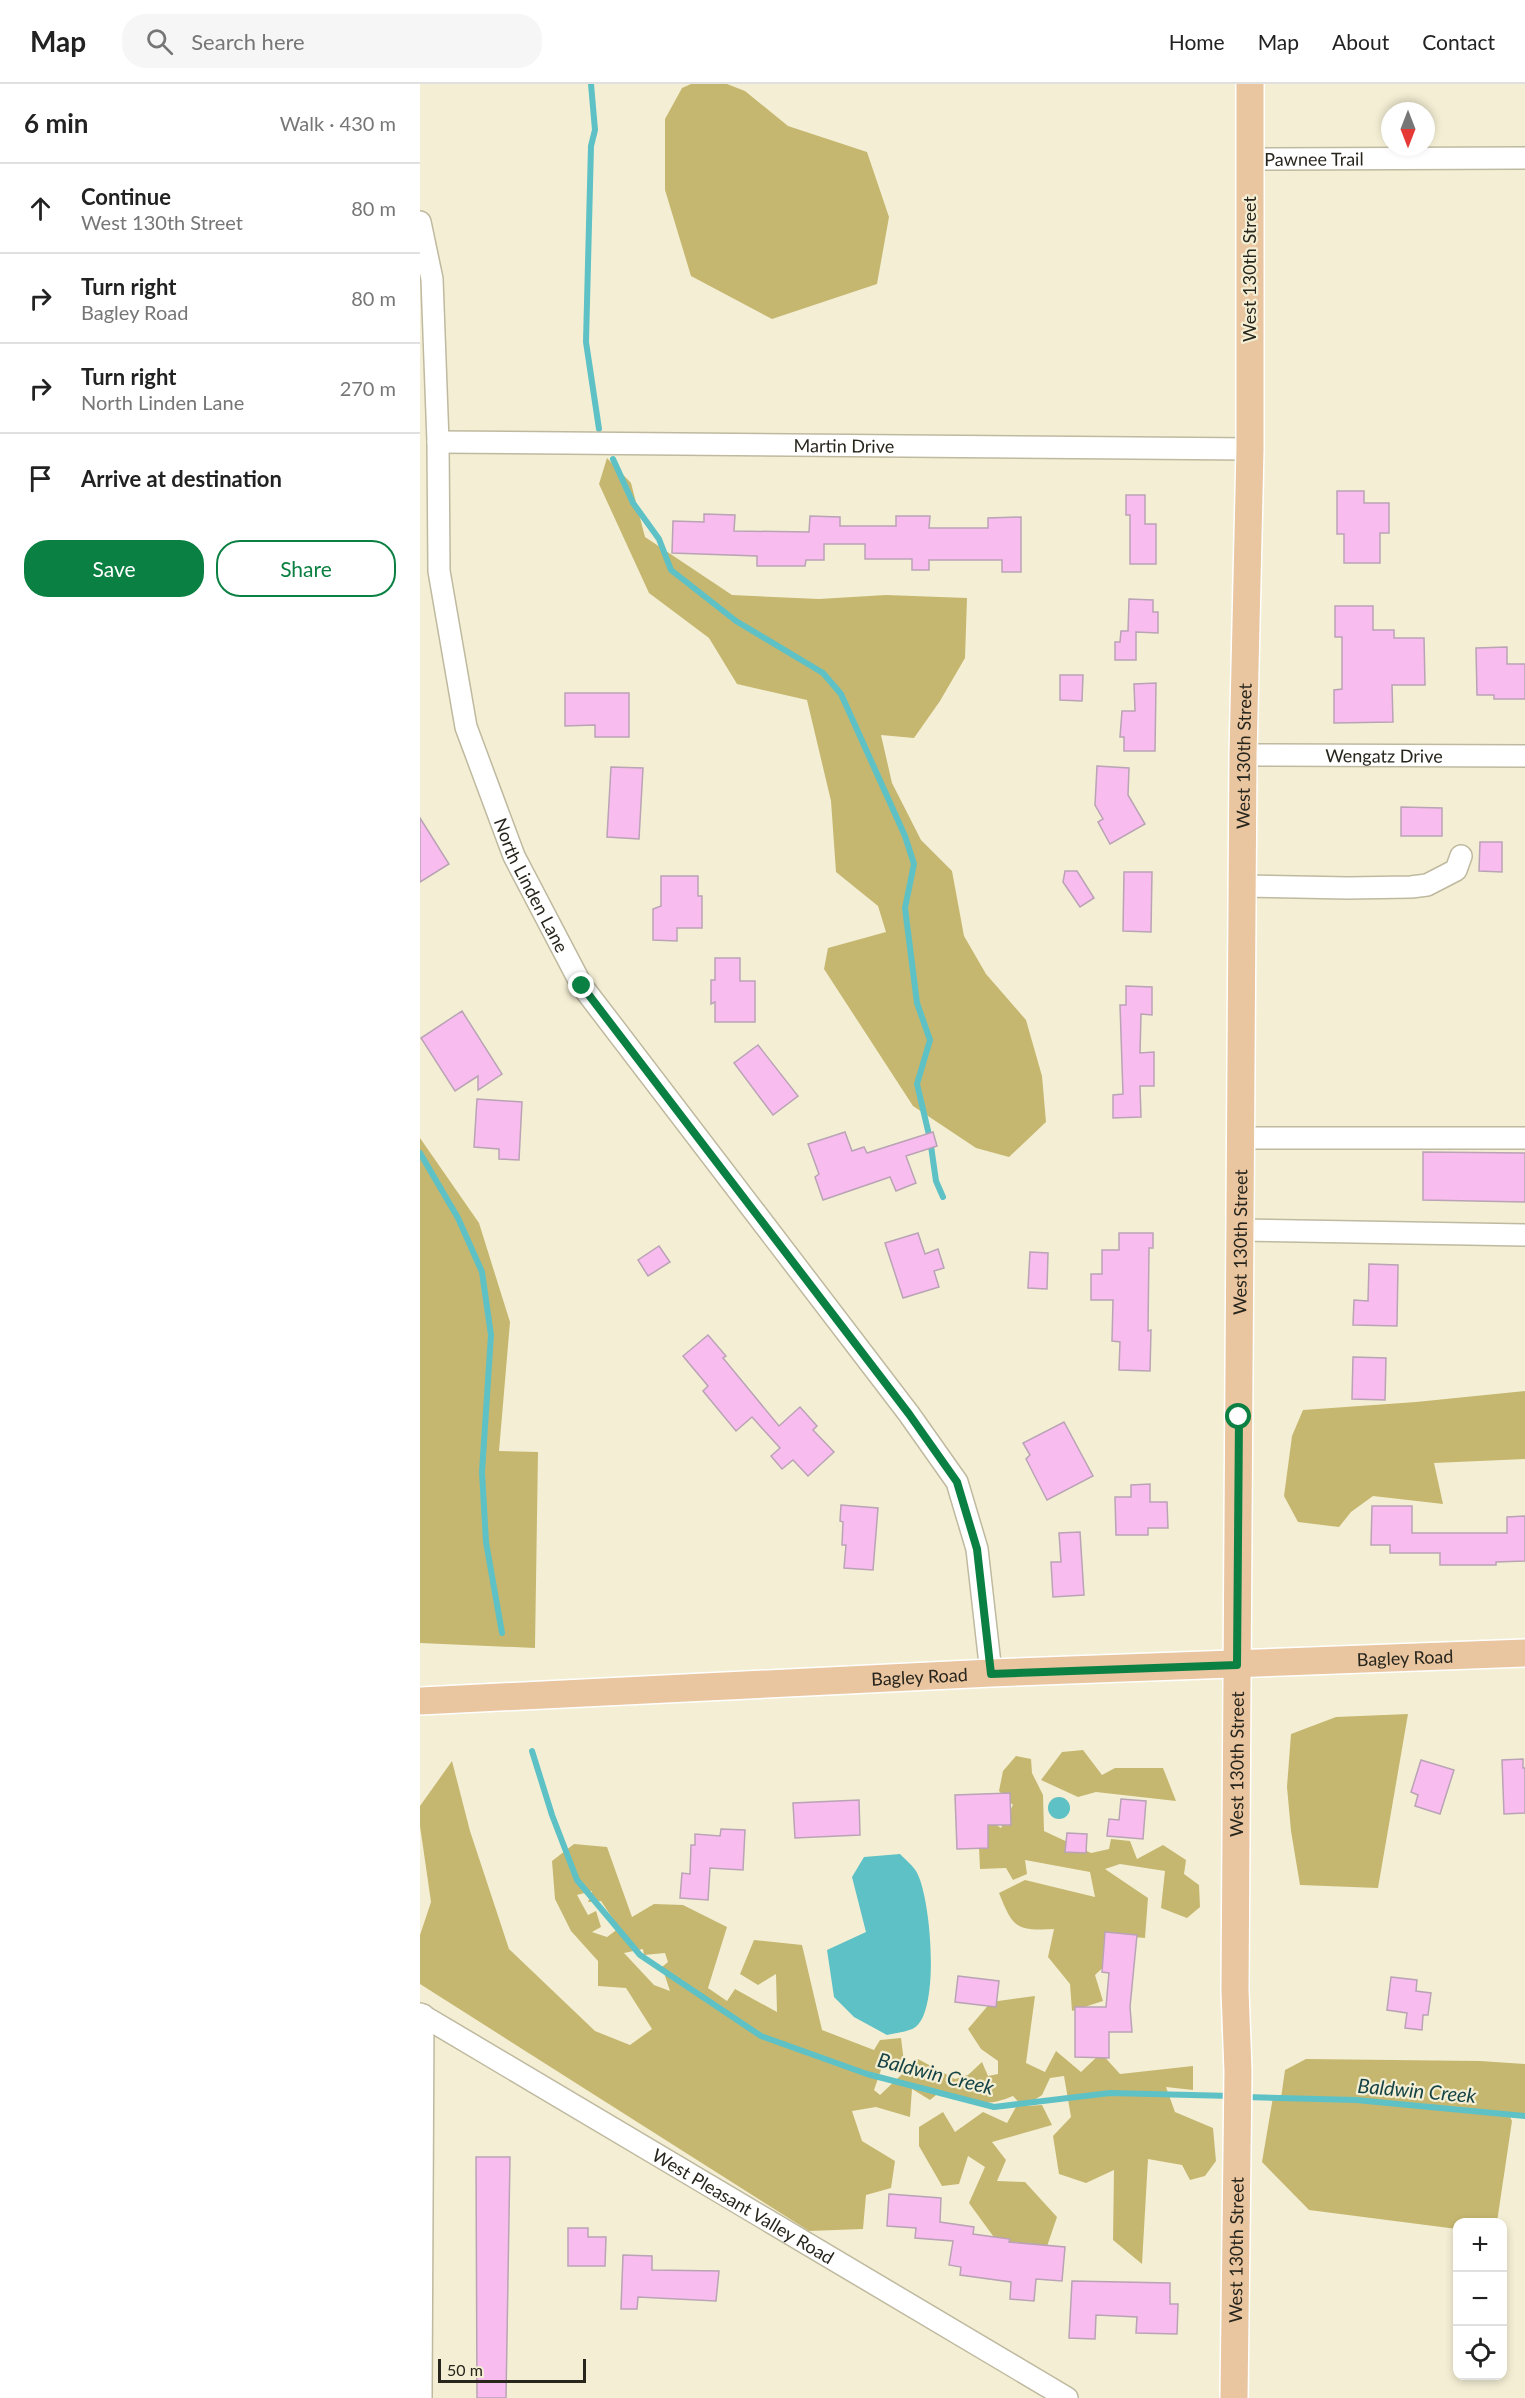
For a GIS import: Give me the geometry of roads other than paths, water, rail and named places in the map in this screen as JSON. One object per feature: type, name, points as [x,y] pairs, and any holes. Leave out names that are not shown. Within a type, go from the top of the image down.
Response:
[{"type":"main road","name":"West 130th Street","points":[[1234,2398],[1238,2071],[1235,1990],[1242,886],[1250,449],[1248,159],[1250,84]]},
{"type":"main road","name":"Bagley Road","points":[[420,1701],[991,1674],[1525,1653]]},
{"type":"street","name":"Pawnee Trail","points":[[1248,159],[1525,158]]},
{"type":"street","name":"North Linden Lane","points":[[420,222],[432,279],[438,442],[438,571],[466,727],[514,856],[582,986],[909,1414],[957,1482],[977,1549],[991,1674]]},
{"type":"street","name":"Martin Drive","points":[[438,442],[1250,449]]},
{"type":"street","name":"Wengatz Drive","points":[[1244,755],[1525,756]]},
{"type":"street","points":[[1242,886],[1358,888],[1427,885],[1456,870],[1461,856]]},
{"type":"street","points":[[1241,1138],[1525,1138]]},
{"type":"street","points":[[1240,1230],[1525,1235]]},
{"type":"street","points":[[421,2014],[421,2398]]},
{"type":"street","name":"West Pleasant Valley Road","points":[[421,2014],[1067,2398]]},
{"type":"water","points":[[1059,1797],[1067,1800],[1070,1808],[1067,1816],[1059,1819],[1051,1816],[1048,1808],[1051,1800]]},
{"type":"water","points":[[900,1854],[916,1871],[926,1904],[931,1953],[930,1978],[928,2001],[922,2018],[914,2028],[887,2035],[854,2017],[834,1997],[827,1950],[866,1932],[852,1877],[864,1857]]},
{"type":"waterway","points":[[591,84],[595,130],[591,146],[586,342],[599,429]]},
{"type":"waterway","points":[[613,459],[633,503],[659,539],[671,570],[736,621],[823,673],[841,694],[905,836],[914,864],[905,908],[917,1003],[930,1040],[917,1084],[930,1139],[936,1181],[943,1197]]},
{"type":"waterway","points":[[420,1153],[458,1218],[482,1272],[491,1335],[482,1472],[486,1542],[502,1633]]},
{"type":"waterway","name":"Baldwin Creek","points":[[532,1751],[552,1815],[577,1880],[640,1955],[761,2036],[867,2074],[994,2107],[1110,2093],[1232,2096]]},
{"type":"waterway","name":"Baldwin Creek","points":[[1245,2097],[1356,2100],[1525,2116]]}]
